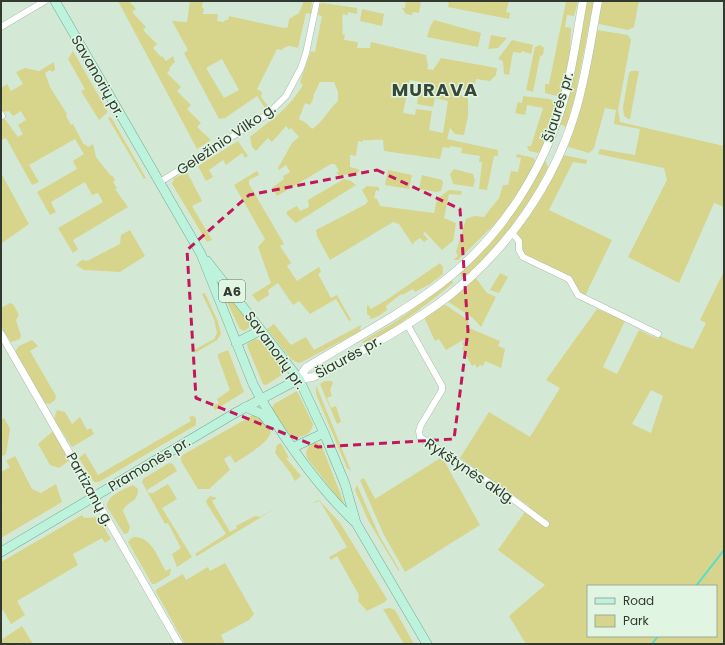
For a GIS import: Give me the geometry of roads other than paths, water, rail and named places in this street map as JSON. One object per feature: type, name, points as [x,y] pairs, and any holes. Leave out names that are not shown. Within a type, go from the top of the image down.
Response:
[{"type":"main road","name":"Savanorių pr.","points":[[55,1],[201,254],[236,343],[261,399],[300,456],[330,495],[356,523],[427,644]]},
{"type":"main road","name":"Šiaurės pr.","points":[[299,379],[306,368],[415,302],[454,273],[479,249],[510,211],[542,157],[554,128],[565,95],[583,1]]},
{"type":"main road","name":"Šiaurės pr.","points":[[299,379],[313,377],[407,324],[456,289],[487,262],[512,233],[536,198],[555,164],[568,134],[582,84],[598,1]]},
{"type":"main road","points":[[554,128],[568,134]]},
{"type":"main road","points":[[542,157],[555,164]]},
{"type":"main road","name":"Savanorių pr.","points":[[201,254],[299,379],[324,433],[345,484],[356,523]]},
{"type":"main road","points":[[454,273],[457,281],[456,289]]},
{"type":"main road","points":[[236,343],[261,330]]},
{"type":"main road","points":[[357,336],[355,346],[357,352]]},
{"type":"main road","name":"Pramonės pr.","points":[[1,552],[246,407],[299,379]]},
{"type":"main road","points":[[246,407],[262,414],[287,447],[300,456]]},
{"type":"main road","points":[[294,447],[324,433]]},
{"type":"street","points":[[1,27],[46,1]]},
{"type":"street","name":"Geležinio Vilko g.","points":[[160,182],[268,114],[286,96],[301,68],[306,53],[317,1]]},
{"type":"street","points":[[512,233],[519,241],[519,250],[523,257],[569,279],[578,295],[658,334]]},
{"type":"street","name":"Rykštynės aklg.","points":[[407,324],[442,386],[442,390],[421,425],[419,431],[420,437],[498,488],[546,524]]},
{"type":"street","name":"Partizanų g.","points":[[1,334],[179,644]]},
{"type":"waterway","points":[[697,585],[724,550]]},
{"type":"waterway","points":[[652,644],[657,637]]},
{"type":"district","name":"MURAVA","points":[[435,89]]}]
